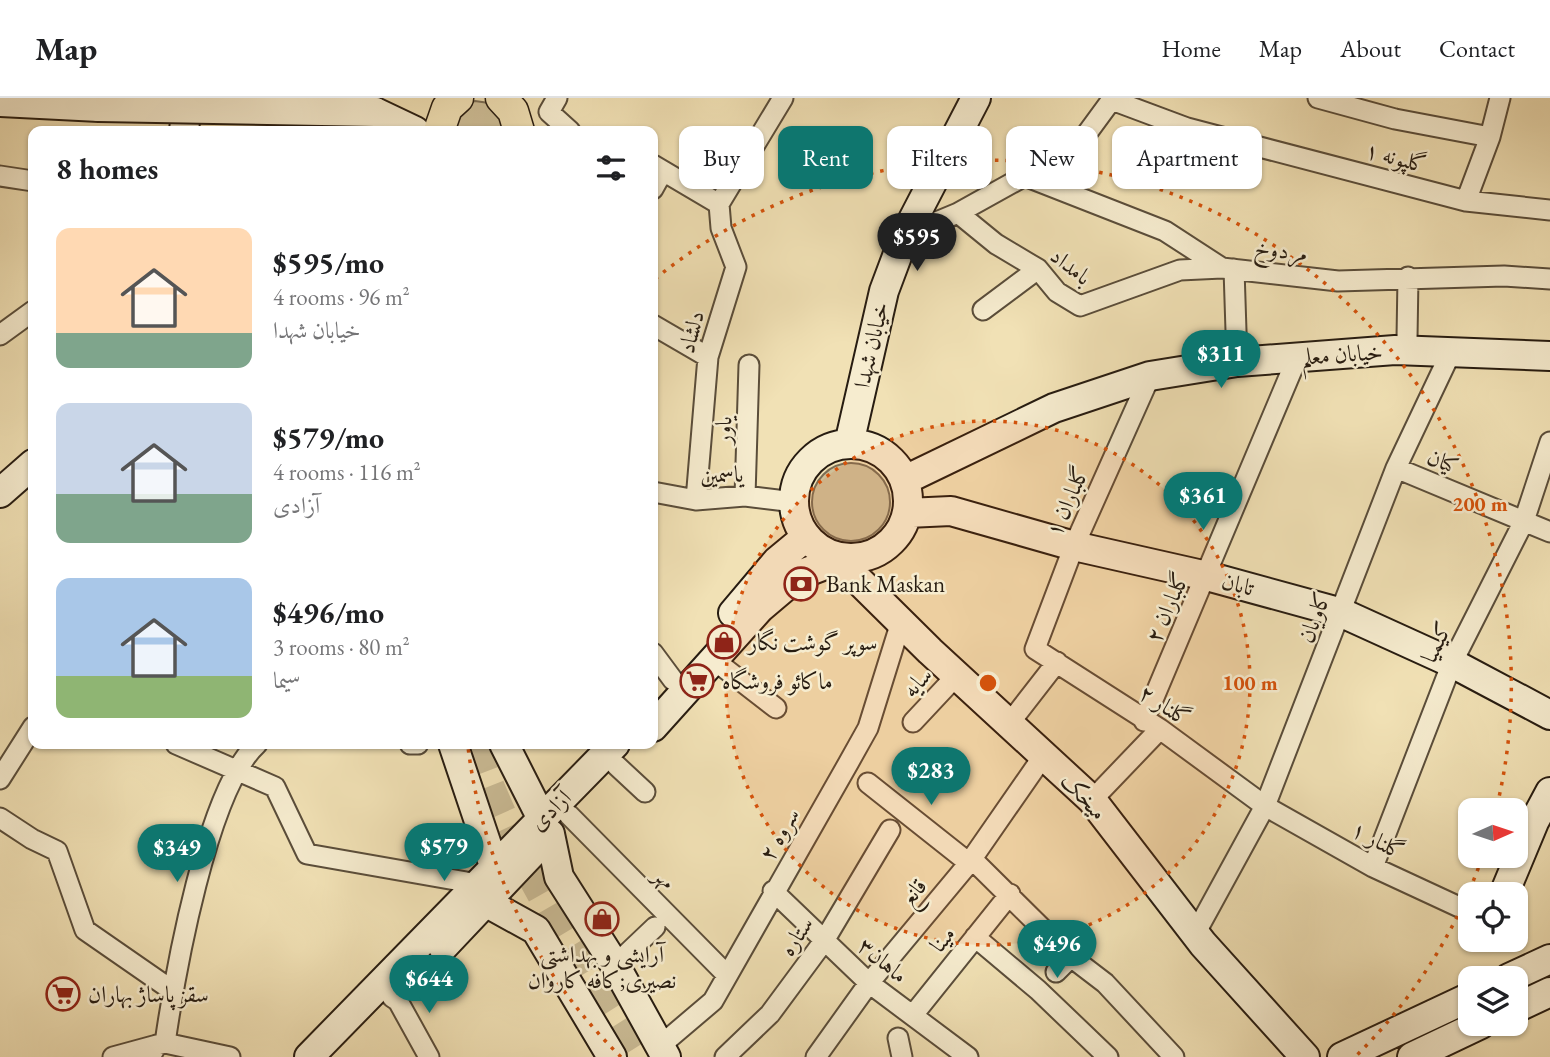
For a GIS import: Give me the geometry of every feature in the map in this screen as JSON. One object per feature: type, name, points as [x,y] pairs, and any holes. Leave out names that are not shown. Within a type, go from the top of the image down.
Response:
[{"type":"main road","points":[[440,126],[441,119],[454,98]]},
{"type":"main road","name":"خیابان شهدا","points":[[849,444],[884,291],[905,235],[976,98]]},
{"type":"main road","points":[[504,99],[513,111],[518,126]]},
{"type":"main road","points":[[0,102],[99,107],[375,112],[404,126]]},
{"type":"main road","name":"خیابان معلم","points":[[905,480],[1054,408],[1150,376],[1237,362],[1395,350],[1550,356]]},
{"type":"main road","points":[[658,722],[760,608],[799,575],[838,560],[860,558],[891,543],[901,530],[907,513],[905,480],[896,465],[883,453],[866,446],[849,444],[824,451],[803,469],[796,485],[794,502],[797,521],[806,537],[838,560]]},
{"type":"main road","points":[[0,493],[28,468]]},
{"type":"main road","name":"تابان","points":[[907,513],[951,511],[1074,546],[1207,576],[1342,613],[1452,663],[1550,715]]},
{"type":"main road","points":[[658,698],[778,561],[806,537]]},
{"type":"main road","name":"میخک","points":[[838,560],[1009,725],[1092,800],[1195,934],[1304,1057]]},
{"type":"main road","points":[[454,749],[486,884],[536,930],[612,1057]]},
{"type":"main road","points":[[506,749],[520,779],[553,822],[559,877],[615,965],[663,1052]]},
{"type":"main road","name":"آزادی","points":[[309,1057],[553,822],[615,754]]},
{"type":"main road","points":[[1511,882],[1542,828],[1550,792]]},
{"type":"main road","points":[[332,1057],[392,997],[486,884],[553,822]]},
{"type":"main road","points":[[1528,969],[1550,959]]},
{"type":"main road","points":[[1528,1002],[1550,992]]},
{"type":"main road","points":[[1342,1057],[1458,1003]]},
{"type":"main road","points":[[1412,1057],[1458,1035]]},
{"type":"street","points":[[658,168],[719,204],[783,98]]},
{"type":"street","points":[[1318,98],[1395,119],[1490,137]]},
{"type":"street","points":[[1466,201],[1490,137],[1500,98]]},
{"type":"street","points":[[1092,126],[1113,99]]},
{"type":"street","name":"گلپونه ۱","points":[[1113,99],[1187,128],[1466,201],[1550,210]]},
{"type":"street","points":[[553,105],[567,126]]},
{"type":"street","points":[[0,176],[28,180]]},
{"type":"street","points":[[905,235],[958,213],[1006,188]]},
{"type":"street","name":"مردوخ","points":[[1058,189],[1165,231],[1228,268],[1338,281],[1504,276],[1550,279]]},
{"type":"street","name":"دلشاد","points":[[696,500],[708,357],[736,267],[721,228],[719,204]]},
{"type":"street","name":"بامداد","points":[[958,213],[988,238],[1038,269],[1057,292],[1080,306],[1180,270],[1228,268]]},
{"type":"street","points":[[1228,268],[1237,362]]},
{"type":"street","points":[[983,310],[1038,269]]},
{"type":"street","points":[[1407,338],[1408,277]]},
{"type":"street","points":[[0,335],[28,315]]},
{"type":"street","points":[[658,328],[708,357]]},
{"type":"street","name":"کاویان","points":[[1195,934],[1265,806],[1396,468],[1452,351]]},
{"type":"street","name":"گلباران ۲","points":[[1152,725],[1207,576],[1297,358]]},
{"type":"street","name":"یاور","points":[[745,496],[750,365]]},
{"type":"street","name":"گلباران ۱","points":[[1035,649],[1074,546],[1150,376]]},
{"type":"street","name":"کیمیا","points":[[1373,867],[1452,663],[1524,521],[1550,442]]},
{"type":"street","name":"کیان","points":[[1396,468],[1550,533]]},
{"type":"street","name":"یاسمین","points":[[658,493],[696,500],[745,496],[794,502]]},
{"type":"street","name":"سروه ۲","points":[[663,1052],[713,1001],[868,727],[901,622]]},
{"type":"street","name":"گلنار ۲","points":[[1035,649],[1152,725],[1265,806]]},
{"type":"street","points":[[658,660],[673,680]]},
{"type":"street","points":[[714,660],[776,708]]},
{"type":"street","points":[[1009,725],[1057,662]]},
{"type":"street","name":"سایه","points":[[913,722],[957,675]]},
{"type":"street","points":[[1092,800],[1152,725]]},
{"type":"street","points":[[0,779],[28,735]]},
{"type":"street","points":[[188,749],[275,787],[307,854],[486,884]]},
{"type":"street","points":[[157,1048],[213,822],[239,770],[254,749]]},
{"type":"street","points":[[615,754],[645,793]]},
{"type":"street","name":"قانع","points":[[816,1057],[869,983],[970,861],[1044,755]]},
{"type":"street","points":[[868,783],[1010,894],[1071,957],[1105,982],[1174,1057]]},
{"type":"street","name":"گلنار ۱","points":[[1265,806],[1373,867],[1458,906]]},
{"type":"street","points":[[0,818],[32,839],[57,851],[85,930],[173,991]]},
{"type":"street","name":"مهر","points":[[553,822],[727,975]]},
{"type":"street","name":"ستاره","points":[[725,1057],[770,1014],[824,941],[890,830]]},
{"type":"street","name":"ماهان۳","points":[[773,891],[869,983],[968,1057]]},
{"type":"street","name":"مینا","points":[[913,1015],[1010,894]]},
{"type":"street","points":[[615,965],[655,927]]},
{"type":"street","points":[[975,937],[1038,990],[1108,1057]]},
{"type":"street","points":[[1056,972],[1071,957]]},
{"type":"street","points":[[392,997],[398,1001],[429,1057]]},
{"type":"street","points":[[113,1057],[157,1048],[230,1057]]},
{"type":"shaded area","points":[[475,101],[496,104],[509,126],[453,126],[466,104]]},
{"type":"shaded area","points":[[843,463],[859,463],[873,469],[884,480],[890,494],[890,510],[884,524],[873,535],[859,541],[843,541],[829,535],[818,524],[812,510],[812,494],[818,480],[829,469]]},
{"type":"tunnel","points":[[476,749],[507,826],[548,905],[642,1057]]},
{"type":"place","name":"Bank Maskan","points":[[801,584]]},
{"type":"place","name":"سوپر گوشت نگار","points":[[724,642]]},
{"type":"place","name":"ماکائو فروشگاه","points":[[697,681]]},
{"type":"place","name":"آرایشی و بهداشتی نصیری;کافه کاروان","points":[[602,919]]},
{"type":"place","name":"سقز پاساژ بهاران","points":[[63,994]]}]
